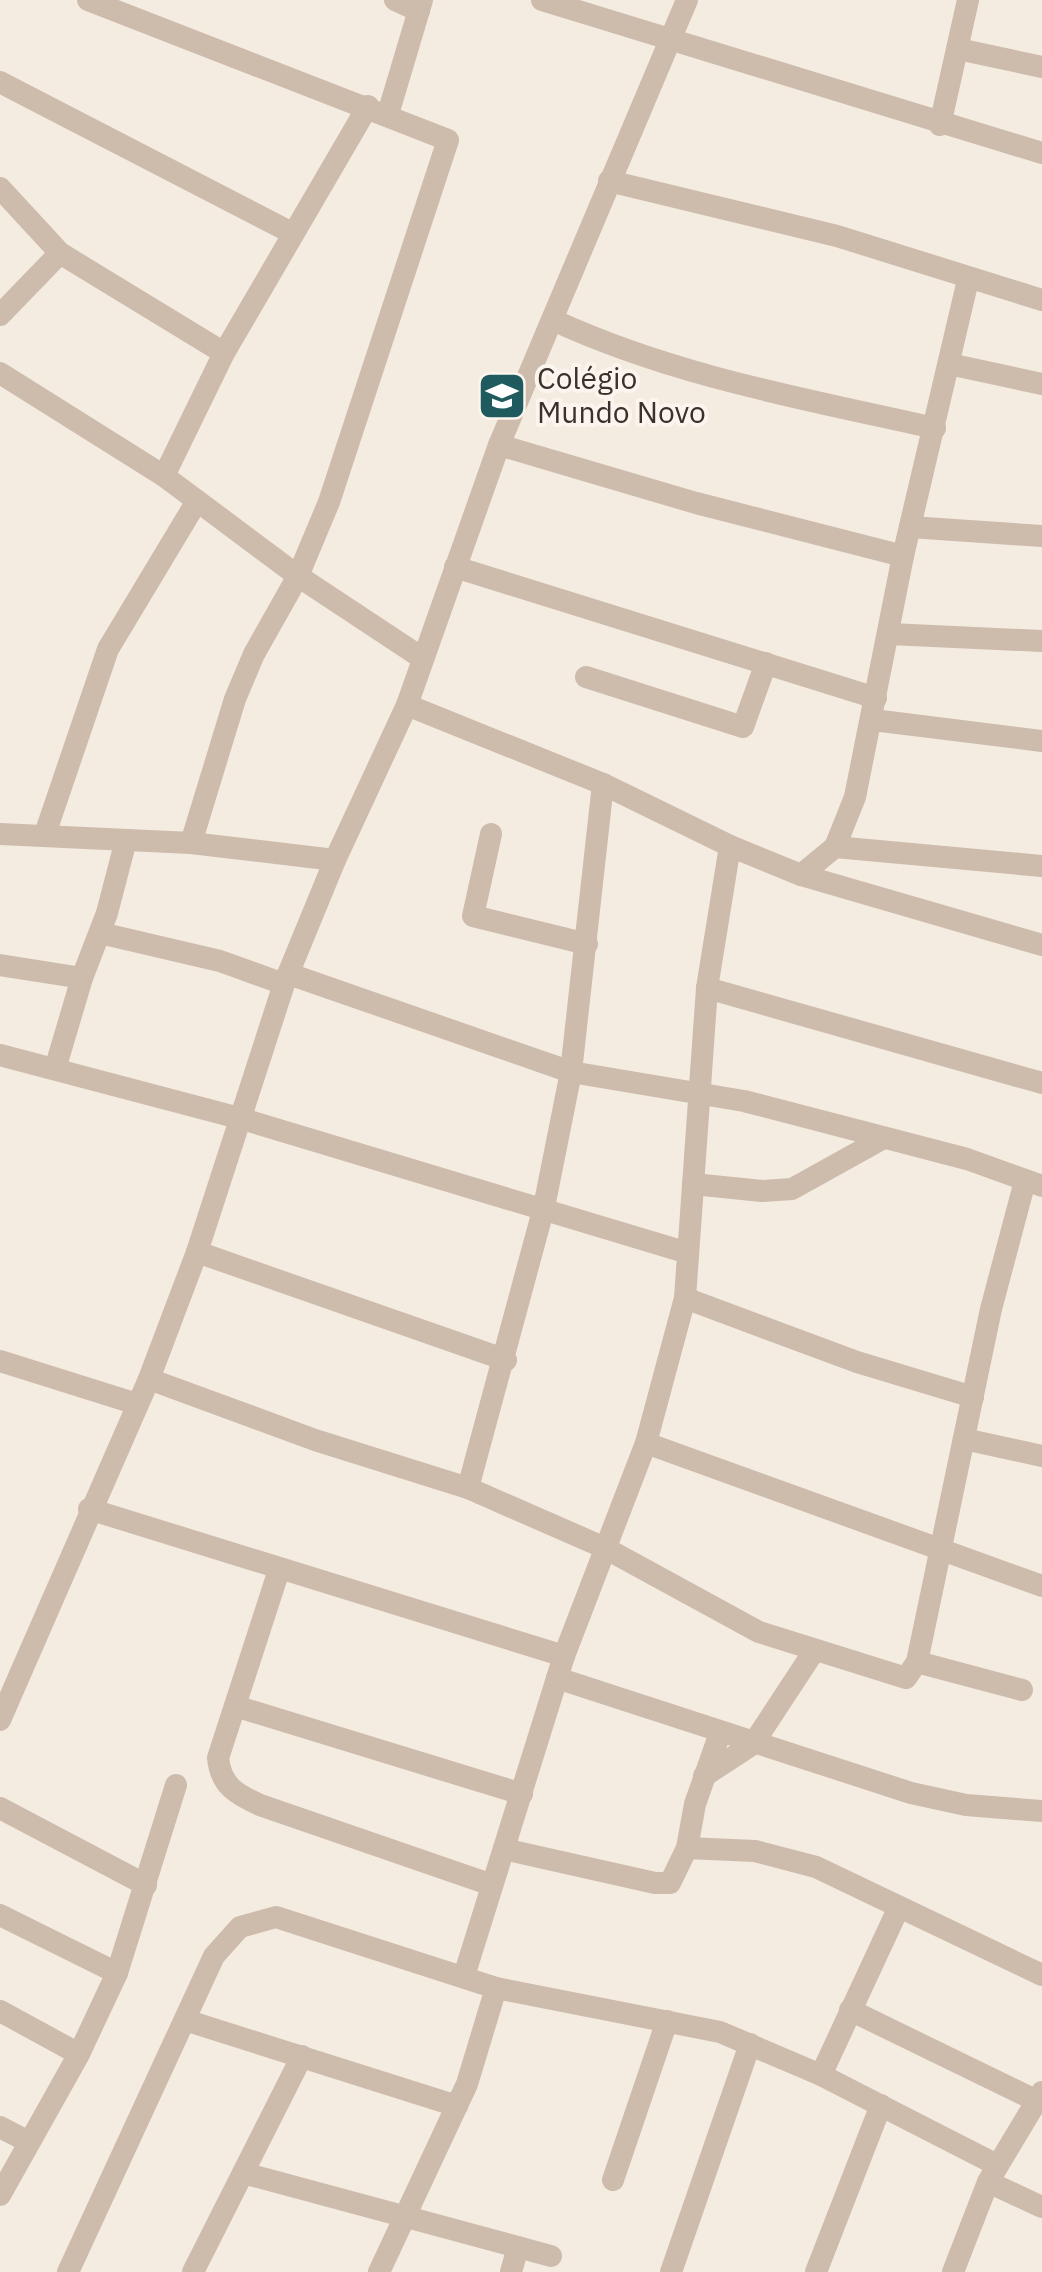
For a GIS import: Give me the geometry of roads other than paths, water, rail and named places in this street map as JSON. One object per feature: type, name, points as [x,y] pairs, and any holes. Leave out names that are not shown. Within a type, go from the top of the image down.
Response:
[{"type":"street","points":[[88,0],[445,136],[448,144],[329,502],[298,576],[236,699],[191,843]]},
{"type":"street","points":[[164,476],[224,353],[292,234],[378,110],[420,5],[395,0]]},
{"type":"street","points":[[544,0],[1042,154]]},
{"type":"street","points":[[0,1720],[149,1379],[197,1252],[287,979],[334,860],[407,704],[499,445],[687,0]]},
{"type":"street","points":[[940,125],[968,0]]},
{"type":"street","points":[[958,49],[1042,67]]},
{"type":"street","points":[[0,82],[292,234]]},
{"type":"street","points":[[609,181],[836,236],[1042,300]]},
{"type":"street","points":[[0,188],[60,253],[224,353]]},
{"type":"street","points":[[0,315],[60,253]]},
{"type":"street","points":[[802,875],[835,848],[851,810],[910,527],[968,280]]},
{"type":"street","points":[[553,320],[594,339],[707,377],[935,428]]},
{"type":"street","points":[[948,364],[1042,384]]},
{"type":"street","points":[[0,374],[164,476],[298,576],[422,658]]},
{"type":"street","points":[[499,445],[696,503],[904,556]]},
{"type":"street","points":[[45,834],[108,649],[196,501]]},
{"type":"street","points":[[910,527],[1042,536]]},
{"type":"street","points":[[456,566],[766,663],[874,709],[1042,741]]},
{"type":"street","points":[[890,634],[1042,641]]},
{"type":"street","points":[[586,677],[744,727],[766,663]]},
{"type":"street","points":[[407,704],[603,784],[730,846],[802,875],[1042,945]]},
{"type":"street","points":[[468,1488],[506,1360],[572,1072],[603,784]]},
{"type":"street","points":[[0,834],[191,843],[334,860]]},
{"type":"street","points":[[491,834],[473,916],[587,944]]},
{"type":"street","points":[[55,1069],[126,840]]},
{"type":"street","points":[[464,1976],[560,1667],[646,1442],[685,1298],[707,988],[730,846]]},
{"type":"street","points":[[835,848],[1042,866]]},
{"type":"street","points":[[100,933],[287,979],[572,1072],[699,1097],[744,1101],[967,1159],[1033,1183],[964,1438],[944,1550],[917,1662],[906,1678],[759,1632],[605,1548],[468,1488],[314,1440],[149,1379]]},
{"type":"street","points":[[0,965],[82,978]]},
{"type":"street","points":[[707,988],[1042,1083]]},
{"type":"street","points":[[0,1056],[239,1118],[688,1253]]},
{"type":"street","points":[[693,1184],[762,1192],[792,1189],[882,1139]]},
{"type":"street","points":[[197,1252],[506,1360]]},
{"type":"street","points":[[685,1298],[857,1362],[974,1397]]},
{"type":"street","points":[[0,1361],[137,1404]]},
{"type":"street","points":[[964,1438],[1042,1456]]},
{"type":"street","points":[[646,1442],[1042,1586]]},
{"type":"street","points":[[90,1509],[560,1667],[753,1744],[824,1762],[925,1796],[1042,1812]]},
{"type":"street","points":[[279,1570],[218,1758],[224,1782],[235,1794],[492,1885]]},
{"type":"street","points":[[704,1776],[753,1744],[814,1651]]},
{"type":"street","points":[[917,1662],[1022,1690]]},
{"type":"street","points":[[235,1706],[522,1794]]},
{"type":"street","points":[[504,1849],[670,1883],[687,1848],[704,1776],[720,1733]]},
{"type":"street","points":[[0,2195],[79,2054],[117,1973],[176,1784]]},
{"type":"street","points":[[2,1813],[146,1885]]},
{"type":"street","points":[[687,1848],[774,1854],[816,1867],[1042,1975]]},
{"type":"street","points":[[821,2075],[899,1908]]},
{"type":"street","points":[[0,1915],[117,1973]]},
{"type":"street","points":[[68,2272],[225,1940],[240,1927],[276,1917],[496,1988],[720,2032],[881,2104],[1042,2207]]},
{"type":"street","points":[[379,2272],[457,2106],[496,1988]]},
{"type":"street","points":[[850,2010],[1039,2096],[992,2173],[953,2272]]},
{"type":"street","points":[[0,2012],[79,2054]]},
{"type":"street","points":[[188,2021],[457,2106]]},
{"type":"street","points":[[613,2180],[667,2021]]},
{"type":"street","points":[[672,2272],[750,2044]]},
{"type":"street","points":[[193,2272],[302,2056]]},
{"type":"street","points":[[816,2272],[881,2104]]},
{"type":"street","points":[[0,2127],[30,2142]]},
{"type":"street","points":[[243,2173],[551,2256]]},
{"type":"street","points":[[510,2272],[518,2247]]},
{"type":"place","name":"Colégio Mundo Novo","points":[[502,396]]}]
